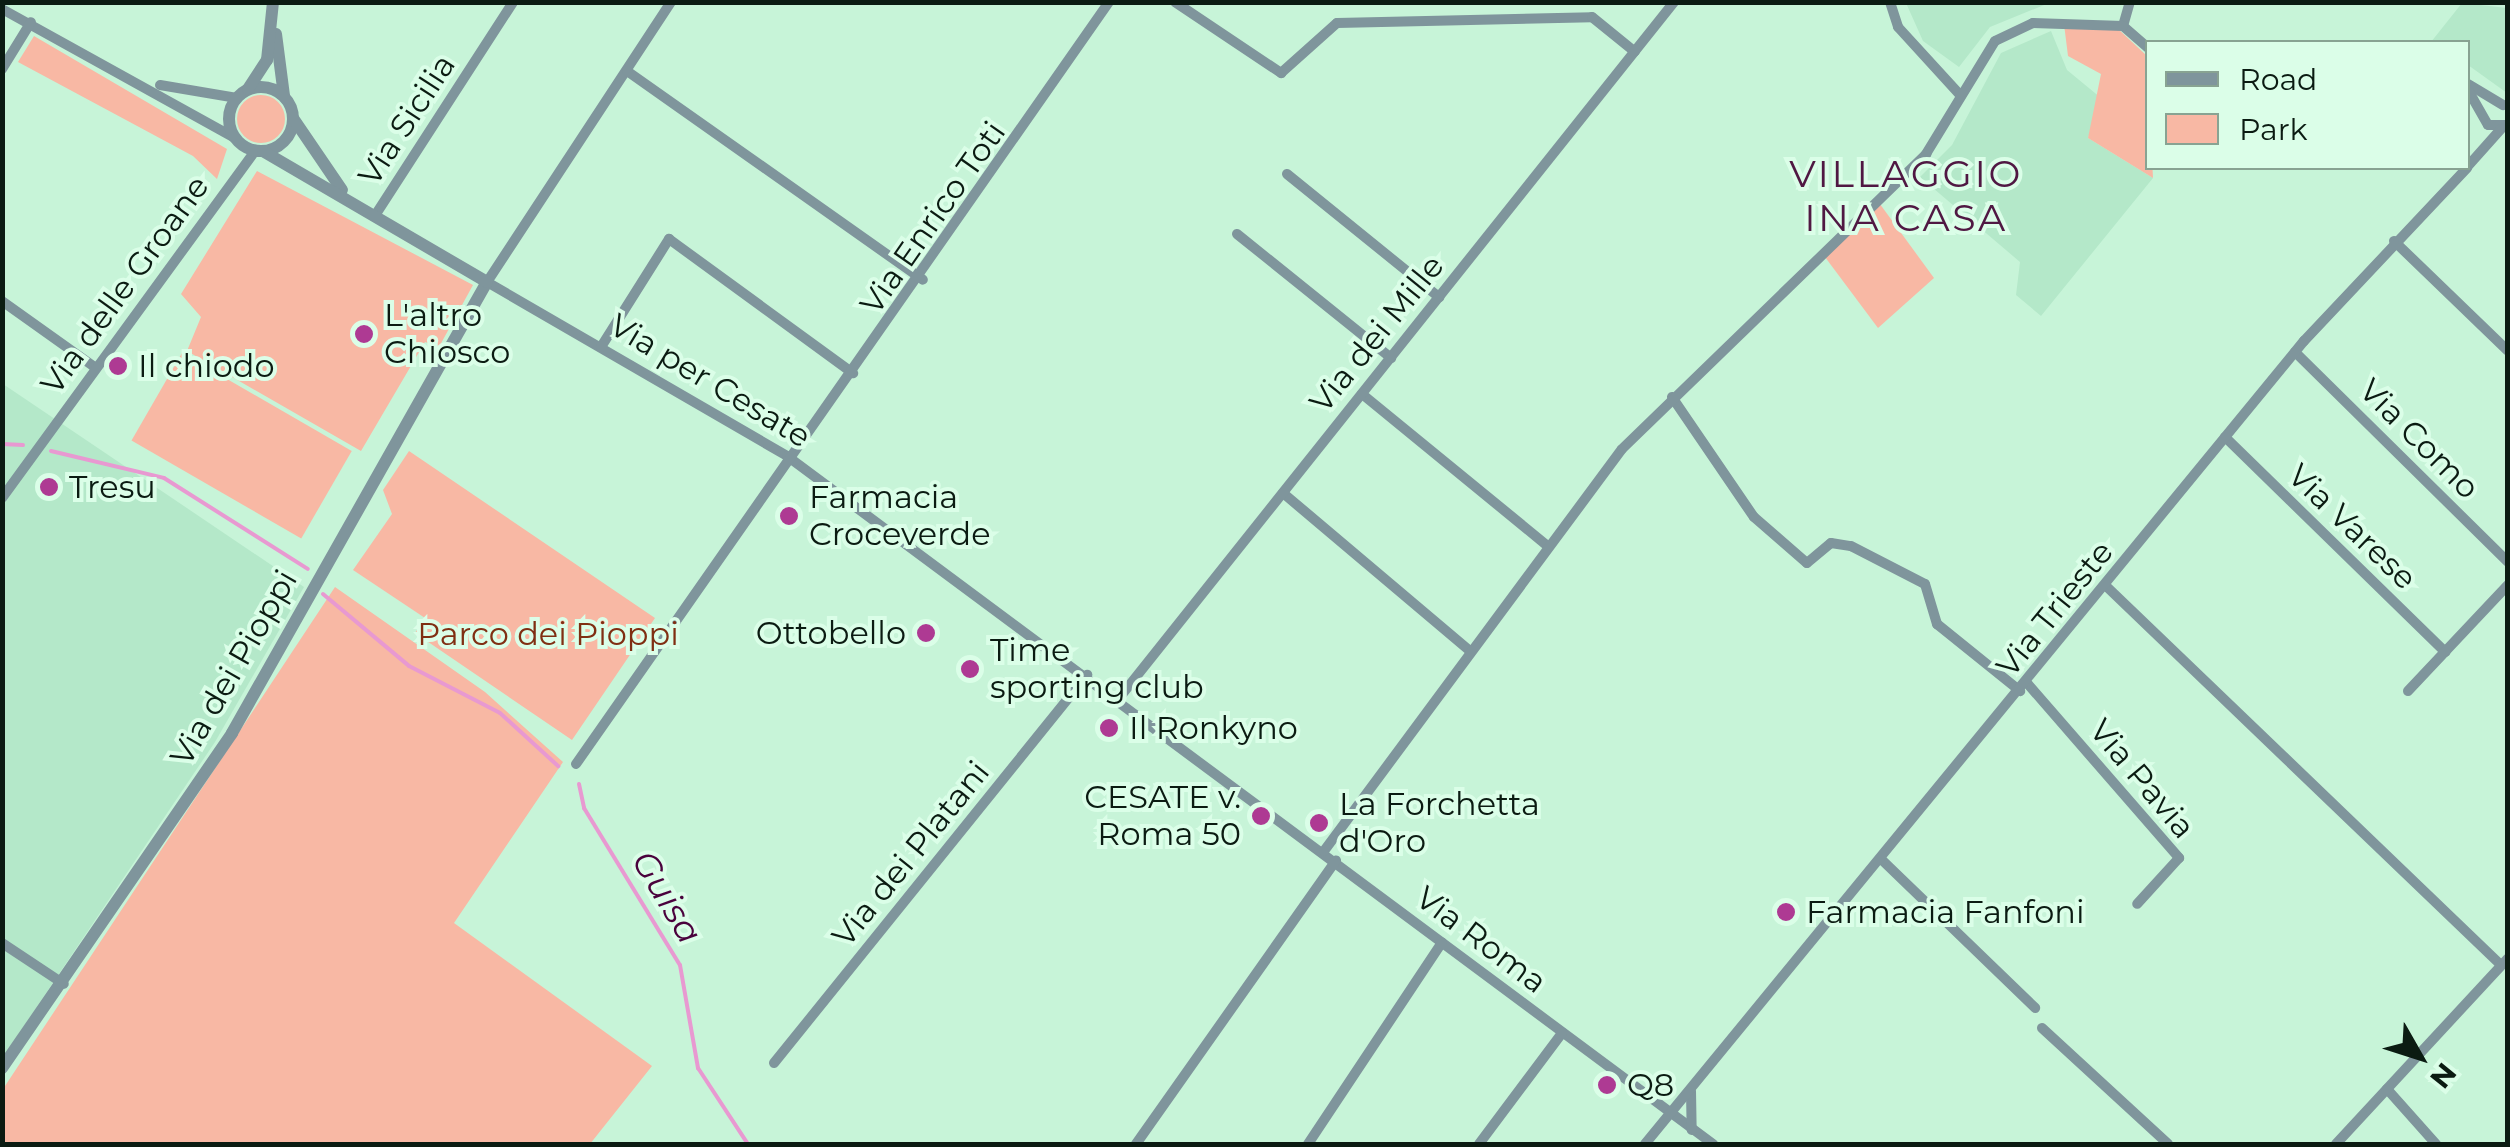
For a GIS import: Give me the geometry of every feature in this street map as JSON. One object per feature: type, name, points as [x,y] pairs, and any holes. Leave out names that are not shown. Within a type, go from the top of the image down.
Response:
[{"type":"street","name":"Via Sicilia","points":[[376,214],[514,2]]},
{"type":"street","points":[[488,282],[671,2]]},
{"type":"street","name":"Via Enrico Toti","points":[[576,764],[787,456],[923,280],[1109,2]]},
{"type":"street","points":[[1175,2],[1280,73],[1329,26],[1352,22],[1592,16],[1636,52]]},
{"type":"street","name":"Via dei Mille","points":[[1120,698],[1674,2]]},
{"type":"street","points":[[1890,2],[1898,27],[1962,96]]},
{"type":"street","points":[[2124,26],[2130,2]]},
{"type":"street","points":[[235,138],[229,118],[267,60],[273,6]]},
{"type":"street","points":[[125,70],[259,151],[288,137],[294,118],[284,96],[273,6]]},
{"type":"street","points":[[2,9],[176,92],[284,96]]},
{"type":"street","points":[[1324,852],[1548,546],[1672,396],[1916,164],[2007,32],[2056,20],[2124,26],[2145,45]]},
{"type":"street","points":[[2,69],[31,22]]},
{"type":"street","points":[[627,71],[923,280]]},
{"type":"street","points":[[2470,88],[2505,105],[2486,120]]},
{"type":"street","points":[[2470,91],[2486,120],[2484,148]]},
{"type":"street","name":"Via per Cesate","points":[[294,118],[351,199]]},
{"type":"street","points":[[2486,120],[2504,126]]},
{"type":"street","name":"Via Trieste","points":[[2470,164],[2504,126]]},
{"type":"street","name":"Via per Cesate","points":[[259,151],[351,199],[787,456],[1220,774]]},
{"type":"street","name":"Via delle Groane","points":[[2,498],[259,151]]},
{"type":"street","name":"Via Trieste","points":[[1645,1144],[1882,860],[2295,352],[2394,241],[2464,170]]},
{"type":"street","points":[[1287,174],[1439,297]]},
{"type":"street","points":[[1237,234],[1391,358]]},
{"type":"street","points":[[601,347],[668,240],[853,372]]},
{"type":"street","points":[[2394,241],[2508,350]]},
{"type":"street","name":"Via dei Pioppi","points":[[2,1068],[64,984],[264,682],[488,282]]},
{"type":"street","points":[[2,301],[96,368]]},
{"type":"street","name":"Via Como","points":[[2295,352],[2508,562]]},
{"type":"street","points":[[1362,394],[1548,546]]},
{"type":"street","points":[[1672,396],[1767,529],[1807,562],[1841,544],[1926,584],[1938,624],[2023,687]]},
{"type":"street","name":"Via Varese","points":[[2225,438],[2444,652]]},
{"type":"street","points":[[1283,493],[1471,652]]},
{"type":"street","points":[[2408,690],[2508,585]]},
{"type":"street","points":[[2106,586],[2504,962],[2336,1144]]},
{"type":"street","name":"Via dei Platani","points":[[774,1063],[1087,675]]},
{"type":"street","name":"Via Pavia","points":[[2023,687],[2179,858],[2138,904]]},
{"type":"street","name":"Via Roma","points":[[1220,774],[1713,1144]]},
{"type":"street","points":[[1136,1144],[1336,860]]},
{"type":"street","points":[[1882,860],[2036,1008]]},
{"type":"street","points":[[1308,1144],[1442,942]]},
{"type":"street","points":[[2,944],[64,984]]},
{"type":"street","points":[[2042,1028],[2168,1144]]},
{"type":"street","points":[[1480,1144],[1562,1034]]},
{"type":"street","points":[[2387,1089],[2436,1144]]},
{"type":"street","points":[[1690,1090],[1692,1130]]},
{"type":"shaded area","points":[[1906,3],[2049,3],[1990,27],[1959,67],[1923,41]]},
{"type":"shaded area","points":[[2462,3],[2507,8],[2507,93],[2470,66],[2470,40],[2433,40]]},
{"type":"shaded area","points":[[2051,31],[2067,70],[2101,98],[2088,138],[2153,178],[2041,316],[2016,295],[2020,262],[1920,177],[1952,145],[2001,53]]},
{"type":"shaded area","points":[[3,384],[304,587],[215,742],[3,1057]]},
{"type":"green space","points":[[2064,24],[2116,27],[2145,54],[2145,170],[2153,170],[2153,178],[2088,138],[2101,74],[2068,56]]},
{"type":"green space","points":[[34,36],[227,149],[217,179],[193,156],[18,62]]},
{"type":"green space","points":[[261,95],[278,102],[285,119],[278,136],[261,143],[244,136],[237,119],[244,102]]},
{"type":"green space","points":[[257,171],[473,285],[439,347],[425,342],[361,451],[187,351],[201,317],[181,294]]},
{"type":"green space","points":[[1877,200],[1934,278],[1878,328],[1822,253]]},
{"type":"green space","points":[[182,353],[352,451],[301,538],[132,440]]},
{"type":"green space","name":"Parco dei Pioppi","points":[[409,451],[655,618],[572,740],[415,633],[425,618],[353,570],[392,514],[383,490]]},
{"type":"green space","points":[[335,587],[485,692],[563,762],[454,923],[652,1066],[590,1144],[3,1144],[3,1089]]},
{"type":"waterway","name":"Guisa","points":[[2,444],[23,445]]},
{"type":"waterway","name":"Guisa","points":[[51,451],[164,478],[308,569]]},
{"type":"waterway","name":"Guisa","points":[[323,594],[409,666],[500,713],[558,766]]},
{"type":"waterway","name":"Guisa","points":[[579,784],[584,808],[680,965],[698,1068],[748,1144]]},
{"type":"place","name":"L'altro Chiosco","points":[[364,334]]},
{"type":"place","name":"Il chiodo","points":[[118,366]]},
{"type":"place","name":"Tresu","points":[[49,487]]},
{"type":"place","name":"Farmacia Croceverde","points":[[789,516]]},
{"type":"place","name":"Ottobello","points":[[926,633]]},
{"type":"place","name":"Time sporting club","points":[[970,669]]},
{"type":"place","name":"Il Ronkyno","points":[[1109,728]]},
{"type":"place","name":"CESATE v. Roma 50","points":[[1261,816]]},
{"type":"place","name":"La Forchetta d'Oro","points":[[1319,823]]},
{"type":"place","name":"Farmacia Fanfoni","points":[[1786,912]]},
{"type":"place","name":"Q8","points":[[1607,1085]]},
{"type":"district","name":"VILLAGGIO INA CASA","points":[[1906,196]]}]
